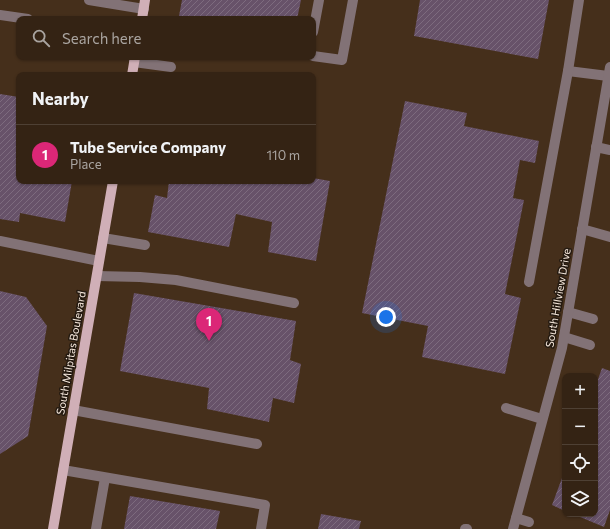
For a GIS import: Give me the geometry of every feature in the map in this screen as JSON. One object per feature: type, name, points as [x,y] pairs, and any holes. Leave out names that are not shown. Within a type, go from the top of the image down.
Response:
[{"type":"main road","points":[[133,72],[135,60]]},
{"type":"main road","name":"South Milpitas Boulevard","points":[[53,529],[112,184]]},
{"type":"street","points":[[91,0],[144,10]]},
{"type":"street","points":[[316,16],[319,0]]},
{"type":"street","points":[[316,56],[342,60],[353,0]]},
{"type":"street","points":[[529,282],[568,71],[579,0]]},
{"type":"street","points":[[0,15],[16,17]]},
{"type":"street","points":[[135,60],[171,67]]},
{"type":"street","points":[[568,71],[609,72]]},
{"type":"street","name":"South Hillview Drive","points":[[513,529],[564,337],[609,72]]},
{"type":"street","points":[[596,147],[610,150]]},
{"type":"street","points":[[582,229],[610,237]]},
{"type":"street","points":[[103,238],[145,245]]},
{"type":"street","points":[[0,241],[99,260]]},
{"type":"street","points":[[97,276],[176,280],[294,303]]},
{"type":"street","points":[[568,312],[593,319]]},
{"type":"street","points":[[564,337],[590,345]]},
{"type":"street","points":[[506,408],[542,419]]},
{"type":"street","points":[[73,410],[257,444]]},
{"type":"street","points":[[63,470],[265,506],[261,529]]},
{"type":"street","points":[[96,529],[105,478]]},
{"type":"street","points":[[516,518],[529,522]]},
{"type":"building","points":[[182,0],[301,0],[298,16],[179,16]]},
{"type":"building","points":[[420,0],[549,0],[538,59],[414,36]]},
{"type":"building","points":[[0,94],[16,97],[16,184],[71,184],[65,222],[20,213],[19,222],[0,219]]},
{"type":"building","points":[[405,101],[467,113],[464,126],[539,141],[535,163],[520,160],[513,198],[524,200],[505,294],[521,298],[505,374],[422,357],[428,326],[362,313]]},
{"type":"building","points":[[316,179],[330,181],[316,261],[268,252],[272,222],[236,214],[229,247],[148,232],[155,195],[167,198],[169,184],[316,184]]},
{"type":"building","points":[[0,291],[26,297],[47,326],[28,436],[0,454]]},
{"type":"building","points":[[134,293],[296,321],[290,360],[301,364],[294,403],[273,398],[269,422],[207,409],[209,388],[120,371]]},
{"type":"building","points":[[602,368],[610,371],[610,510],[604,527],[580,517],[598,517],[598,379]]},
{"type":"building","points":[[562,478],[562,510],[552,505]]},
{"type":"building","points":[[130,496],[220,511],[216,529],[124,529]]},
{"type":"building","points":[[321,514],[361,521],[359,529],[318,529]]},
{"type":"place","name":"Tube Service Company","points":[[209,341]]}]
